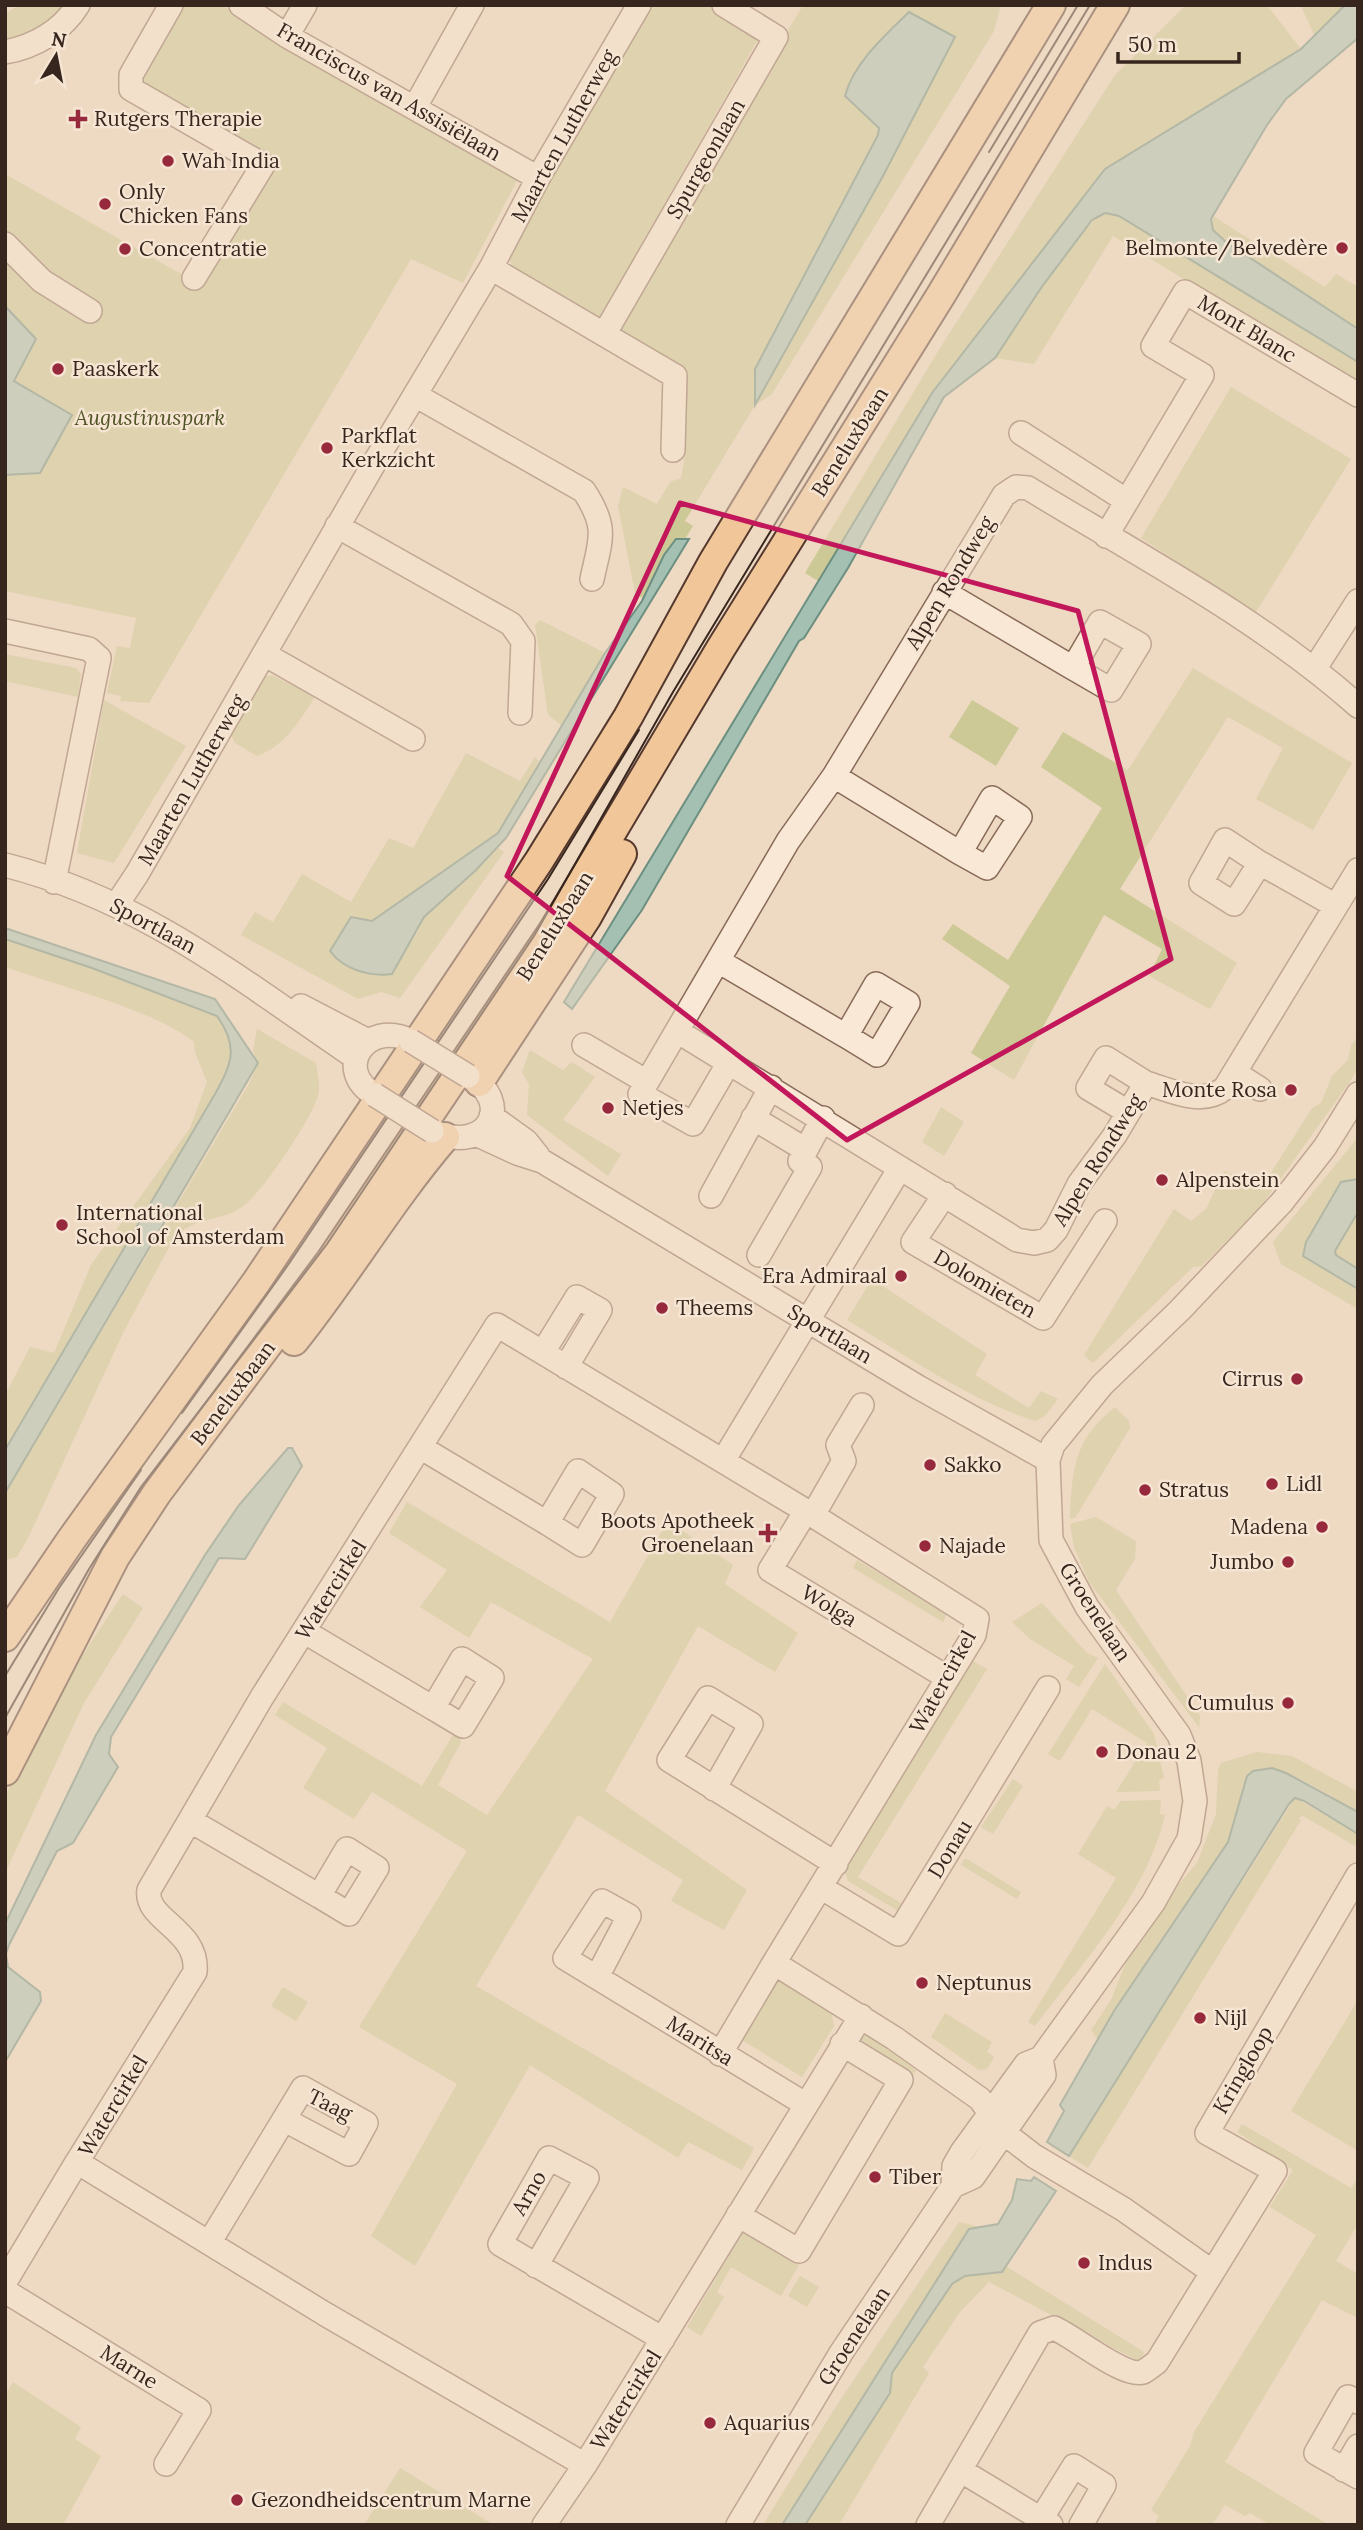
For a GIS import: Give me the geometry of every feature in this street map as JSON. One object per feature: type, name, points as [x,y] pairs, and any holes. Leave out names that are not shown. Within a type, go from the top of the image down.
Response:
[{"type":"main road","name":"Beneluxbaan","points":[[5,1637],[257,1281],[452,995],[621,728],[713,562],[1051,5]]},
{"type":"main road","name":"Beneluxbaan","points":[[5,1771],[80,1630],[101,1579],[157,1493],[331,1260],[538,953],[1115,5]]},
{"type":"main road","name":"Beneluxbaan","points":[[1080,63],[1138,5]]},
{"type":"main road","points":[[406,1039],[583,762],[669,612],[713,562]]},
{"type":"main road","points":[[474,1079],[587,917],[734,654],[757,590]]},
{"type":"main road","points":[[36,1591],[54,1532],[274,1231],[370,1092]]},
{"type":"main road","points":[[80,1630],[113,1592],[171,1503],[342,1281],[419,1167],[438,1134]]},
{"type":"street","points":[[5,52],[28,48],[69,19],[78,5]]},
{"type":"street","points":[[171,5],[131,75],[131,89],[263,165],[194,278]]},
{"type":"street","name":"Franciscus van Assisiëlaan","points":[[241,5],[287,36],[538,178]]},
{"type":"street","points":[[287,36],[305,5]]},
{"type":"street","points":[[415,107],[472,5]]},
{"type":"street","name":"Maarten Lutherweg","points":[[117,904],[491,268],[538,178],[639,5]]},
{"type":"street","name":"Spurgeonlaan","points":[[605,333],[776,37],[724,5]]},
{"type":"street","points":[[5,244],[42,281],[90,311]]},
{"type":"street","points":[[491,268],[675,376],[673,450]]},
{"type":"street","name":"Mont Blanc","points":[[1106,536],[1202,375],[1153,346],[1185,292],[1358,395]]},
{"type":"street","points":[[415,395],[584,491],[596,509],[603,530],[592,579]]},
{"type":"street","points":[[1021,433],[1127,501]]},
{"type":"street","name":"Alpen Rondweg","points":[[647,1082],[720,962],[788,841],[834,776],[1004,495],[1016,487],[1028,488],[1315,668],[1358,706]]},
{"type":"street","points":[[337,526],[511,625],[523,640],[520,713]]},
{"type":"street","points":[[944,592],[1073,668]]},
{"type":"street","points":[[1315,668],[1358,601]]},
{"type":"street","points":[[5,631],[89,649],[99,659],[54,882]]},
{"type":"street","points":[[264,654],[413,739]]},
{"type":"street","points":[[834,776],[960,853]]},
{"type":"street","points":[[1260,863],[1336,906]]},
{"type":"street","name":"Sportlaan","points":[[5,865],[117,904],[166,929],[362,1049]]},
{"type":"street","name":"Alpen Rondweg","points":[[677,1031],[728,1064],[823,1118],[1017,1240],[1034,1243],[1047,1240],[1056,1230],[1079,1184],[1146,1083],[1208,1097],[1225,1088],[1358,870]]},
{"type":"street","name":"Sportlaan","points":[[5,877],[54,882]]},
{"type":"street","points":[[720,962],[846,1036]]},
{"type":"street","points":[[382,1034],[406,1039],[474,1079],[491,1102],[485,1126],[466,1139],[438,1134],[370,1092],[355,1074],[362,1049],[382,1034]]},
{"type":"street","points":[[584,1045],[647,1082],[640,1094],[693,1124],[728,1064]]},
{"type":"street","points":[[1128,1112],[1088,1088],[1106,1058],[1146,1083]]},
{"type":"street","points":[[1235,1073],[1259,1089]]},
{"type":"street","points":[[711,1196],[771,1087]]},
{"type":"street","points":[[1048,1460],[1053,1445],[1102,1385],[1180,1310],[1282,1202],[1325,1147],[1358,1094]]},
{"type":"street","points":[[753,1118],[806,1150]]},
{"type":"street","points":[[758,1255],[810,1167],[800,1161],[823,1118]]},
{"type":"street","name":"Sportlaan","points":[[485,1126],[526,1141],[542,1161],[1002,1436],[1048,1460]]},
{"type":"street","points":[[723,1461],[900,1168]]},
{"type":"street","name":"Dolomieten","points":[[945,1194],[914,1242],[1043,1318],[1105,1221]]},
{"type":"street","points":[[543,1352],[577,1297],[600,1310],[566,1367]]},
{"type":"street","name":"Watercirkel","points":[[720,2054],[974,1635],[977,1619],[809,1513],[497,1325],[262,1697],[149,1891],[147,1898],[191,1945],[196,1959],[195,1972],[78,2162],[209,2243],[585,2465],[861,2016]]},
{"type":"street","points":[[809,1513],[844,1461],[838,1444],[862,1405]]},
{"type":"street","points":[[420,1447],[547,1523]]},
{"type":"street","name":"Groenelaan","points":[[738,2525],[841,2353],[953,2186],[954,2166],[1026,2064],[1041,2058],[1153,1903],[1189,1839],[1195,1801],[1189,1761],[1179,1735],[1087,1607],[1051,1540],[1048,1460]]},
{"type":"street","name":"Wolga","points":[[809,1513],[770,1570],[948,1678]]},
{"type":"street","points":[[305,1632],[433,1708]]},
{"type":"street","name":"Donau","points":[[822,1888],[898,1934],[1048,1688]]},
{"type":"street","points":[[714,1789],[836,1864]]},
{"type":"street","points":[[191,1821],[318,1896]]},
{"type":"street","name":"Kringloop","points":[[928,2525],[1040,2333],[1054,2328],[1128,2372],[1143,2372],[1157,2362],[1275,2171],[1207,2133],[1358,1875]]},
{"type":"street","points":[[774,1963],[861,2016],[980,2099],[1003,2132],[1034,2157],[1123,2209],[1211,2272]]},
{"type":"street","name":"Maritsa","points":[[597,1977],[805,2104]]},
{"type":"street","points":[[738,2215],[799,2251],[901,2080],[842,2044]]},
{"type":"street","name":"Groenelaan","points":[[953,2186],[973,2177],[1044,2075],[1041,2058]]},
{"type":"street","name":"Taag","points":[[209,2243],[285,2120]]},
{"type":"street","points":[[5,2282],[78,2162]]},
{"type":"street","points":[[536,2266],[663,2339]]},
{"type":"street","name":"Marne","points":[[5,2291],[199,2410],[166,2464]]},
{"type":"street","points":[[1358,2402],[1348,2397],[1316,2453],[1351,2473],[1358,2446]]},
{"type":"street","points":[[544,2525],[585,2465]]},
{"type":"street","points":[[960,2470],[1046,2522],[1073,2466],[1104,2485],[1081,2525]]},
{"type":"highlighted area","points":[[680,503],[1078,611],[1171,959],[847,1140],[507,876]]},
{"type":"green space","points":[[19,5],[63,5],[39,30],[5,38],[5,14]]},
{"type":"green space","name":"Augustinuspark","points":[[175,5],[222,5],[520,175],[463,283],[411,259],[149,703],[120,701],[121,696],[107,693],[117,646],[130,648],[136,618],[5,591],[5,174],[190,279],[272,162],[131,79]]},
{"type":"green space","points":[[649,5],[706,5],[760,36],[599,319],[512,266],[508,253]]},
{"type":"green space","points":[[803,5],[1001,5],[994,31],[772,394],[755,405],[685,521],[693,526],[647,601],[635,593],[618,506],[623,487],[657,504],[670,482],[681,478],[684,463],[679,374],[673,362],[618,329],[670,232]],"holes":[[[909,12],[955,37],[883,176],[755,403],[755,369],[878,135],[880,128],[871,117],[855,107],[864,60]]]},
{"type":"green space","points":[[1186,5],[1267,5],[1301,49],[1105,169],[932,393],[818,581],[805,573],[940,348],[1115,75]]},
{"type":"green space","points":[[1345,5],[1315,37],[1301,6]]},
{"type":"green space","points":[[1105,213],[1119,216],[1358,362],[1358,385],[1113,236],[1034,364],[995,358],[1061,257],[1092,223]]},
{"type":"green space","points":[[1213,216],[1325,287],[1336,274],[1358,287],[1358,329],[1226,242],[1213,229]]},
{"type":"green space","points":[[1231,387],[1351,459],[1256,612],[1141,538]]},
{"type":"green space","points":[[540,620],[605,653],[561,725],[548,715],[535,625]]},
{"type":"green space","points":[[5,654],[76,668],[81,674],[78,697],[5,681]]},
{"type":"green space","points":[[1193,668],[1352,763],[1313,830],[1256,799],[1283,748],[1228,717],[1120,889],[1237,963],[1210,1009],[1149,976],[1162,949],[1104,915],[1014,1080],[971,1053],[1010,986],[942,939],[953,924],[1008,960],[1102,808],[1041,767],[1063,732],[1128,770]]},
{"type":"green space","points":[[272,675],[315,697],[283,739],[267,752],[257,756],[235,743],[231,734],[265,677]]},
{"type":"green space","points":[[104,700],[186,746],[114,863],[77,853]]},
{"type":"green space","points":[[972,700],[1019,728],[996,766],[949,737]]},
{"type":"green space","points":[[466,753],[520,781],[535,757],[539,761],[498,833],[372,921],[351,917],[331,951],[346,966],[366,973],[417,933],[424,917],[497,847],[504,852],[400,998],[381,992],[358,999],[241,935],[255,912],[273,922],[302,874],[351,902],[389,838],[413,848]]},
{"type":"green space","points":[[5,939],[92,968],[217,1016],[228,1037],[231,1055],[226,1073],[215,1094],[5,1450],[5,1395],[30,1347],[54,1353],[91,1265],[190,1128],[207,1082],[195,1052],[194,1042],[177,1030],[131,1009],[5,967]]},
{"type":"green space","points":[[257,1029],[316,1063],[319,1088],[314,1107],[285,1155],[251,1199],[234,1212],[189,1226],[174,1238],[124,1331],[28,1538],[17,1557],[5,1560],[5,1493],[249,1084],[258,1063],[253,1051]]},
{"type":"green space","points":[[1358,1037],[1358,1068],[1259,1209],[1202,1266],[1193,1267],[1093,1363],[1084,1355],[1174,1209],[1191,1221],[1206,1209],[1224,1171],[1262,1187],[1312,1108],[1321,1103],[1332,1076],[1348,1060],[1351,1045]]},
{"type":"green space","points":[[530,1050],[563,1070],[572,1062],[595,1077],[563,1120],[621,1154],[608,1176],[527,1115],[529,1084],[522,1072]]},
{"type":"green space","points":[[941,1107],[964,1122],[944,1156],[922,1142]]},
{"type":"green space","points":[[1358,1137],[1358,1179],[1303,1256],[1358,1290],[1358,1309],[1281,1264],[1273,1242]]},
{"type":"green space","points":[[1358,1212],[1358,1251],[1355,1257],[1358,1259],[1358,1269],[1335,1255],[1335,1250]]},
{"type":"green space","points":[[872,1279],[987,1354],[975,1375],[1029,1408],[1041,1391],[1058,1399],[1045,1416],[1035,1421],[1010,1412],[961,1389],[847,1320]]},
{"type":"green space","points":[[1115,1407],[1129,1421],[1130,1428],[1075,1518],[1070,1519],[1074,1470],[1083,1443],[1101,1419]]},
{"type":"green space","points":[[407,1502],[610,1622],[668,1521],[733,1565],[725,1584],[798,1633],[775,1672],[698,1626],[605,1791],[747,1890],[724,1930],[671,1901],[683,1880],[578,1815],[476,1986],[754,2148],[742,2170],[688,2142],[678,2158],[530,2065],[415,2266],[371,2236],[457,2084],[359,2027],[467,1851],[372,1792],[354,1819],[303,1788],[327,1748],[275,1715],[283,1702],[422,1786],[456,1730],[461,1742],[438,1785],[487,1815],[593,1659],[491,1602],[469,1638],[420,1607],[447,1570],[389,1533]]},
{"type":"green space","points":[[1096,1517],[1136,1541],[1135,1559],[1116,1590],[1200,1716],[1199,1727],[1089,1582],[1074,1547],[1070,1524]]},
{"type":"green space","points":[[857,1560],[947,1614],[943,1622],[853,1568]]},
{"type":"green space","points":[[123,1594],[143,1608],[84,1703],[5,1873],[5,1796],[68,1677]]},
{"type":"green space","points":[[1042,1603],[1087,1653],[1098,1658],[1079,1687],[1066,1679],[1074,1666],[1030,1639],[1012,1622]]},
{"type":"green space","points":[[973,1661],[987,1669],[858,1877],[909,1908],[905,1915],[848,1881],[845,1872],[847,1862]]},
{"type":"green space","points":[[1105,1664],[1154,1734],[1164,1778],[1159,1780],[1160,1791],[1116,1792],[1147,1743],[1092,1709],[1060,1761],[1048,1754]]},
{"type":"green space","points":[[1257,1752],[1292,1756],[1358,1792],[1358,1812],[1287,1774],[1272,1770],[1258,1771],[1247,1776],[1228,1842],[1098,2040],[1091,2030],[1111,2000],[1145,1914],[1167,1898],[1197,1863],[1216,1814],[1218,1770],[1221,1763]]},
{"type":"green space","points":[[1013,1779],[1023,1786],[993,1834],[981,1827]]},
{"type":"green space","points":[[1295,1798],[1358,1834],[1355,1846],[1303,1816],[1298,1818],[1301,1820],[1088,2168],[1069,2156]]},
{"type":"green space","points":[[1161,1800],[1160,1814],[1165,1815],[1156,1844],[1129,1900],[1035,2026],[1028,2022],[1116,1878],[1078,1854],[1107,1806],[1114,1810],[1121,1801]]},
{"type":"green space","points":[[965,1858],[1021,1892],[1017,1899],[961,1865]]},
{"type":"green space","points":[[774,1974],[831,2010],[834,2026],[802,2077],[737,2037]]},
{"type":"green space","points":[[283,1987],[308,2002],[296,2021],[271,2006]]},
{"type":"green space","points":[[1358,2000],[1358,2151],[1291,2111]]},
{"type":"green space","points":[[945,2013],[992,2042],[987,2052],[994,2057],[987,2069],[979,2070],[931,2037]]},
{"type":"green space","points":[[866,2033],[916,2070],[911,2079],[857,2045]]},
{"type":"green space","points":[[1242,2124],[1351,2188],[1358,2178],[1358,2224],[1336,2261],[1358,2274],[1358,2318],[1322,2300],[1225,2462],[1329,2525],[1270,2525],[1250,2513],[1245,2516],[1225,2505],[1212,2525],[1154,2525],[1159,2516],[1151,2510],[1190,2446],[1194,2432],[1316,2235],[1270,2207],[1293,2170],[1237,2132]]},
{"type":"green space","points":[[959,2222],[980,2227],[969,2229],[784,2525],[763,2525],[833,2411]]},
{"type":"green space","points":[[743,2232],[799,2265],[781,2296],[731,2267],[717,2292],[724,2297],[701,2336],[687,2327]]},
{"type":"green space","points":[[1004,2265],[1144,2352],[1140,2362],[989,2282],[960,2312],[923,2367],[929,2373],[839,2525],[803,2525],[891,2371],[951,2282],[968,2272]]},
{"type":"green space","points":[[800,2276],[819,2287],[807,2307],[788,2296]]},
{"type":"green space","points":[[13,2382],[81,2427],[75,2439],[101,2456],[63,2525],[5,2525],[5,2395]]},
{"type":"green space","points":[[400,2468],[494,2525],[364,2525]]},
{"type":"shaded area","points":[[1345,5],[1358,5],[1358,38],[1286,99],[1267,125],[1211,219],[1213,230],[1226,242],[1358,329],[1358,362],[1119,216],[1105,213],[1092,220],[1041,288],[995,358],[944,397],[848,568],[804,638],[799,641],[642,910],[572,1009],[564,1002],[932,393],[1105,169],[1301,49]]},
{"type":"shaded area","points":[[909,12],[955,37],[883,176],[755,405],[755,369],[878,135],[879,128],[845,96],[849,84],[862,61]]},
{"type":"shaded area","points":[[5,306],[36,339],[14,381],[72,415],[40,473],[5,475]]},
{"type":"shaded area","points":[[676,539],[689,539],[506,838],[475,871],[424,917],[392,974],[366,973],[342,963],[330,951],[351,917],[372,921],[498,833],[605,653],[642,601],[664,555]]},
{"type":"shaded area","points":[[5,928],[215,999],[258,1063],[5,1493],[5,1450],[215,1094],[229,1064],[231,1046],[217,1016],[92,968],[5,939]]},
{"type":"shaded area","points":[[1358,1179],[1358,1212],[1335,1251],[1336,1255],[1358,1269],[1358,1289],[1303,1256],[1306,1242],[1341,1182]]},
{"type":"shaded area","points":[[288,1448],[292,1448],[302,1466],[245,1559],[219,1558],[111,1737],[109,1754],[118,1767],[73,1843],[57,1851],[9,1945],[6,1954],[8,1967],[40,1992],[41,2001],[5,2062],[5,1924],[96,1735],[205,1555],[239,1505]]},
{"type":"shaded area","points":[[1272,1768],[1358,1812],[1358,1834],[1304,1801],[1295,1798],[1289,1804],[1069,2156],[1047,2142],[1064,2111],[1060,2105],[1114,2011],[1228,1842],[1247,1776],[1253,1771]]},
{"type":"shaded area","points":[[1034,2177],[1056,2191],[1002,2272],[965,2276],[952,2284],[892,2373],[890,2393],[805,2525],[782,2525],[969,2229],[998,2224],[1012,2200],[1017,2179],[1031,2181]]},
{"type":"tram line","points":[[989,152],[1078,5]]},
{"type":"tram line","points":[[5,1718],[89,1569],[141,1487],[327,1244],[534,936],[673,692],[1090,5]]},
{"type":"tram line","points":[[182,1413],[288,1265],[548,879],[639,730]]},
{"type":"tram line","points":[[5,1676],[59,1588],[141,1470]]},
{"type":"place","name":"Rutgers Therapie","points":[[78,119]]},
{"type":"place","name":"Wah India","points":[[168,161]]},
{"type":"place","name":"Only Chicken Fans","points":[[105,204]]},
{"type":"place","name":"Belmonte/Belvedère","points":[[1342,248]]},
{"type":"place","name":"Concentratie","points":[[125,249]]},
{"type":"place","name":"Paaskerk","points":[[58,369]]},
{"type":"place","name":"Parkflat Kerkzicht","points":[[327,448]]},
{"type":"place","name":"Monte Rosa","points":[[1291,1090]]},
{"type":"place","name":"Netjes","points":[[608,1108]]},
{"type":"place","name":"Alpenstein","points":[[1162,1180]]},
{"type":"place","name":"International School of Amsterdam","points":[[62,1225]]},
{"type":"place","name":"Era Admiraal","points":[[901,1276]]},
{"type":"place","name":"Theems","points":[[662,1308]]},
{"type":"place","name":"Cirrus","points":[[1297,1379]]},
{"type":"place","name":"Sakko","points":[[930,1465]]},
{"type":"place","name":"Lidl","points":[[1272,1484]]},
{"type":"place","name":"Stratus","points":[[1145,1490]]},
{"type":"place","name":"Madena","points":[[1322,1527]]},
{"type":"place","name":"Boots Apotheek Groenelaan","points":[[768,1533]]},
{"type":"place","name":"Najade","points":[[925,1546]]},
{"type":"place","name":"Jumbo","points":[[1288,1562]]},
{"type":"place","name":"Cumulus","points":[[1288,1703]]},
{"type":"place","name":"Donau 2","points":[[1102,1752]]},
{"type":"place","name":"Neptunus","points":[[922,1983]]},
{"type":"place","name":"Nijl","points":[[1200,2018]]},
{"type":"place","name":"Tiber","points":[[875,2177]]},
{"type":"place","name":"Indus","points":[[1084,2263]]},
{"type":"place","name":"Aquarius","points":[[710,2423]]},
{"type":"place","name":"Gezondheidscentrum Marne","points":[[237,2500]]}]
